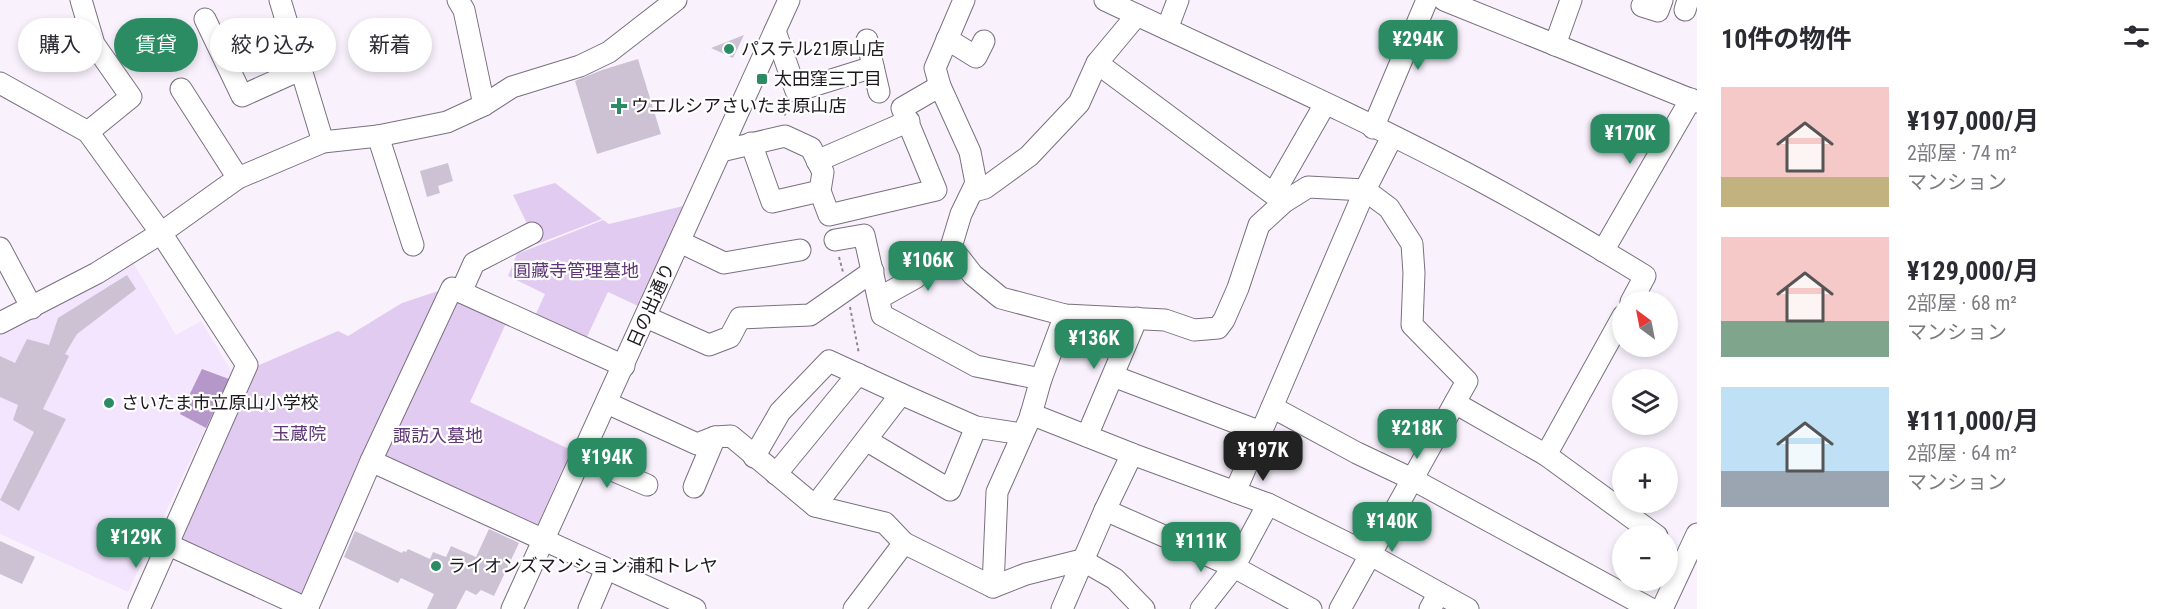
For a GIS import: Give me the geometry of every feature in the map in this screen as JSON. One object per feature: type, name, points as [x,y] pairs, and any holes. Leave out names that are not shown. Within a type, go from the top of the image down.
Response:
[{"type":"street","points":[[81,0],[94,44],[131,97],[88,132]]},
{"type":"street","points":[[280,0],[286,18]]},
{"type":"street","points":[[458,0],[464,10],[484,105]]},
{"type":"street","points":[[0,323],[97,273],[161,233],[238,178],[323,142],[378,136],[447,122],[484,105],[512,87],[580,66],[609,52],[676,0]]},
{"type":"street","name":"日の出通り","points":[[512,609],[789,0]]},
{"type":"street","points":[[879,298],[915,278],[951,247],[962,214],[974,191],[976,183],[970,152],[934,68],[964,0]]},
{"type":"street","points":[[1105,0],[1479,180],[1645,276],[1637,291]]},
{"type":"street","points":[[1167,29],[1178,0]]},
{"type":"street","points":[[1234,492],[1365,190],[1427,0]]},
{"type":"street","points":[[1444,0],[1694,100],[1603,251]]},
{"type":"street","points":[[1555,45],[1572,0]]},
{"type":"street","points":[[974,191],[985,188],[1029,156],[1079,103],[1097,63],[1137,15]]},
{"type":"street","points":[[205,19],[210,29]]},
{"type":"street","points":[[775,31],[796,91],[873,67]]},
{"type":"street","points":[[947,39],[976,57],[984,41]]},
{"type":"street","points":[[867,40],[879,92]]},
{"type":"street","points":[[1097,63],[1279,197]]},
{"type":"street","points":[[230,72],[242,96],[295,72]]},
{"type":"street","points":[[303,72],[323,142]]},
{"type":"street","points":[[0,83],[88,132],[161,233],[247,365],[139,609]]},
{"type":"street","points":[[721,150],[785,136],[811,148],[823,172],[820,191],[829,215],[936,190],[902,108],[940,86]]},
{"type":"street","points":[[181,89],[238,178]]},
{"type":"street","points":[[951,247],[973,275],[1001,298],[1065,315],[1165,320],[1194,330],[1218,327],[1224,320],[1238,288],[1259,225],[1279,197],[1325,104]]},
{"type":"street","points":[[817,161],[909,121]]},
{"type":"street","points":[[378,136],[413,245]]},
{"type":"street","points":[[751,143],[772,202],[820,191]]},
{"type":"street","points":[[1279,197],[1308,187],[1365,190],[1389,208],[1412,244],[1414,273],[1412,325],[1467,381],[1340,609]]},
{"type":"street","points":[[461,292],[474,262],[532,233]]},
{"type":"street","points":[[835,240],[864,235],[882,315],[976,366],[1041,380]]},
{"type":"street","points":[[680,242],[724,263],[800,250]]},
{"type":"street","points":[[0,248],[32,308]]},
{"type":"street","points":[[645,317],[708,345],[730,337],[740,318],[810,315],[873,271]]},
{"type":"street","points":[[169,545],[307,609],[371,461],[452,288],[624,366]]},
{"type":"street","points":[[993,587],[997,492],[1031,414],[1065,315]]},
{"type":"street","points":[[1088,436],[1137,318]]},
{"type":"street","points":[[1546,455],[1612,336]]},
{"type":"street","points":[[754,456],[780,412],[829,361],[976,427],[1022,434]]},
{"type":"street","points":[[776,474],[858,374]]},
{"type":"street","points":[[1113,376],[1261,432]]},
{"type":"street","points":[[815,506],[901,394]]},
{"type":"street","points":[[607,403],[697,444],[715,437],[731,436],[815,506],[885,523],[904,543],[993,587],[1026,574],[1082,561],[1114,579],[1144,609]]},
{"type":"street","points":[[1455,403],[1546,455],[1642,525]]},
{"type":"street","points":[[1272,407],[1357,453],[1413,479],[1651,609]]},
{"type":"street","points":[[1031,414],[1268,504],[1369,554],[1435,601],[1468,609]]},
{"type":"street","points":[[866,440],[950,490],[976,427]]},
{"type":"street","points":[[694,487],[715,437]]},
{"type":"street","points":[[1062,609],[1132,454]]},
{"type":"street","points":[[582,458],[647,485]]},
{"type":"street","points":[[371,461],[690,608]]},
{"type":"street","points":[[1201,609],[1234,567],[1268,504]]},
{"type":"street","points":[[1105,510],[1234,567],[1311,609]]},
{"type":"street","points":[[1662,609],[1690,562],[1697,534]]},
{"type":"street","points":[[854,609],[904,543]]},
{"type":"street","points":[[1678,552],[1690,562]]},
{"type":"street","points":[[589,609],[606,569]]},
{"type":"shaded area","name":"さいたま市立原山小学校","points":[[128,254],[176,335],[201,321],[232,372],[128,592],[0,534],[0,318]]},
{"type":"shaded area","points":[[202,369],[229,379],[206,428],[180,414]]},
{"type":"green space","points":[[555,183],[602,219],[537,244],[513,195]]},
{"type":"green space","name":"圓藏寺管理墓地","points":[[683,206],[638,306],[608,292],[585,341],[534,318],[545,294],[508,276],[517,254],[603,220],[609,224]]},
{"type":"green space","name":"玉蔵院","points":[[441,290],[301,599],[175,543],[252,368],[338,331],[348,336],[402,303]]},
{"type":"green space","name":"諏訪入墓地","points":[[452,297],[508,319],[470,402],[571,450],[535,531],[377,458]]},
{"type":"building","points":[[744,35],[733,58],[711,48]]},
{"type":"building","points":[[638,59],[661,134],[597,154],[575,81]]},
{"type":"building","points":[[448,163],[453,181],[438,186],[440,193],[427,197],[420,171]]},
{"type":"building","points":[[127,275],[136,289],[77,334],[65,354],[69,356],[43,409],[66,419],[19,511],[0,500],[34,432],[13,420],[18,405],[0,397],[0,356],[15,363],[27,339],[49,345],[58,318]]},
{"type":"building","name":"ライオンズマンション浦和トレヤ","points":[[489,529],[519,543],[494,596],[481,590],[476,595],[466,590],[456,609],[427,609],[434,594],[401,578],[398,583],[344,557],[355,531],[402,553],[408,549],[430,559],[433,552],[446,557],[451,546],[476,557]]},
{"type":"building","points":[[0,541],[35,557],[22,584],[0,574]]},
{"type":"place","name":"パステル21原山店","points":[[729,49]]},
{"type":"place","name":"太田窪三丁目","points":[[762,79]]},
{"type":"place","name":"ウエルシアさいたま原山店","points":[[619,106]]},
{"type":"place","name":"さいたま市立原山小学校","points":[[109,403]]},
{"type":"place","name":"ライオンズマンション浦和トレヤ","points":[[436,566]]}]
